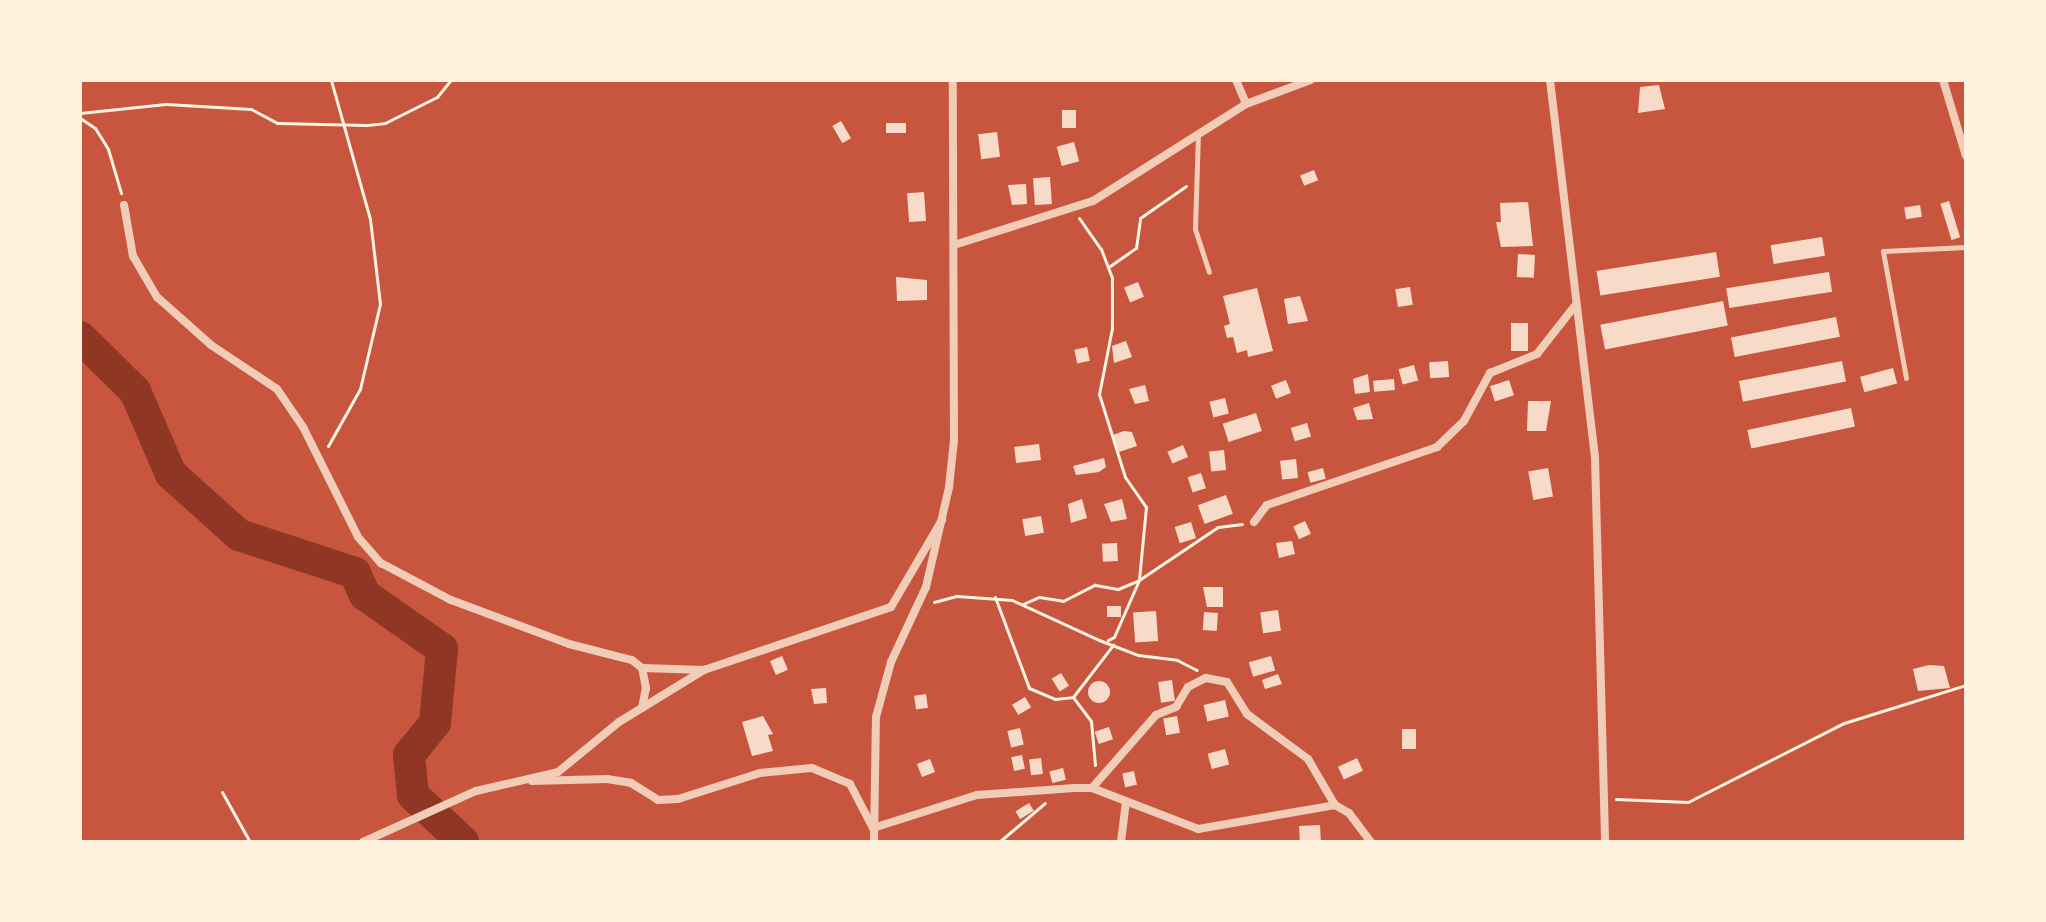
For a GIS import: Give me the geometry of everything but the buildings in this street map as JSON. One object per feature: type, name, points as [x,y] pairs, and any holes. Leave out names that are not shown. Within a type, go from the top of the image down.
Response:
[{"type":"street","points":[[874,842],[876,717],[891,662],[919,607],[945,517],[954,440],[953,80]]},
{"type":"street","points":[[1236,80],[1246,104]]},
{"type":"street","points":[[954,245],[1072,209],[1109,192],[1246,104],[1311,80]]},
{"type":"street","points":[[1550,80],[1595,457],[1605,842]]},
{"type":"street","points":[[1943,80],[1966,156]]},
{"type":"street","points":[[124,205],[133,256],[157,297],[211,345],[277,389],[358,537],[381,563],[506,622],[632,660],[642,668],[704,670]]},
{"type":"street","points":[[1254,522],[1267,505],[1437,447],[1464,421],[1490,373],[1537,354],[1575,307]]},
{"type":"street","points":[[532,781],[558,772],[642,708],[704,670],[891,607],[945,517]]},
{"type":"street","points":[[642,668],[646,688],[642,708]]},
{"type":"street","points":[[1092,788],[1156,715],[1176,707],[1188,687],[1206,678],[1227,682],[1247,714],[1308,759],[1335,805],[1349,813],[1371,842]]},
{"type":"street","points":[[363,842],[413,815],[476,791],[532,781],[607,779],[631,783],[658,800],[678,799],[760,773],[812,768],[850,784],[873,828]]},
{"type":"street","points":[[873,828],[977,795],[1092,788],[1198,829],[1335,805]]},
{"type":"street","points":[[1121,842],[1126,801]]},
{"type":"lane","points":[[1198,132],[1193,182],[1195,229],[1209,272]]},
{"type":"lane","points":[[1906,378],[1883,251],[1966,247]]},
{"type":"path","points":[[322,467],[337,423],[360,389],[380,304],[370,219],[331,80]]},
{"type":"path","points":[[80,113],[166,104],[251,109],[277,123],[385,123],[437,97],[451,80]]},
{"type":"path","points":[[80,118],[95,128],[108,149],[124,205]]},
{"type":"path","points":[[1110,266],[1136,248],[1140,218],[1193,182]]},
{"type":"path","points":[[1072,209],[1110,266],[1114,303],[1099,394],[1125,477],[1146,507],[1139,580],[1114,637],[1108,640]]},
{"type":"path","points":[[1022,604],[1039,597],[1063,601],[1095,585],[1118,589],[1139,580],[1218,527],[1254,522]]},
{"type":"path","points":[[919,607],[957,596],[995,597],[1022,604],[1138,655],[1177,660],[1206,678]]},
{"type":"path","points":[[995,597],[1029,688],[1055,699],[1073,697],[1114,645]]},
{"type":"path","points":[[1604,798],[1688,802],[1844,723],[1966,685]]},
{"type":"path","points":[[1073,697],[1091,721],[1097,745],[1092,788]]},
{"type":"path","points":[[222,792],[250,842]]},
{"type":"path","points":[[999,842],[1056,792]]},
{"type":"waterway","points":[[80,337],[135,391],[171,474],[239,535],[355,573],[365,595],[442,649],[435,723],[409,755],[413,795],[463,842]]}]
